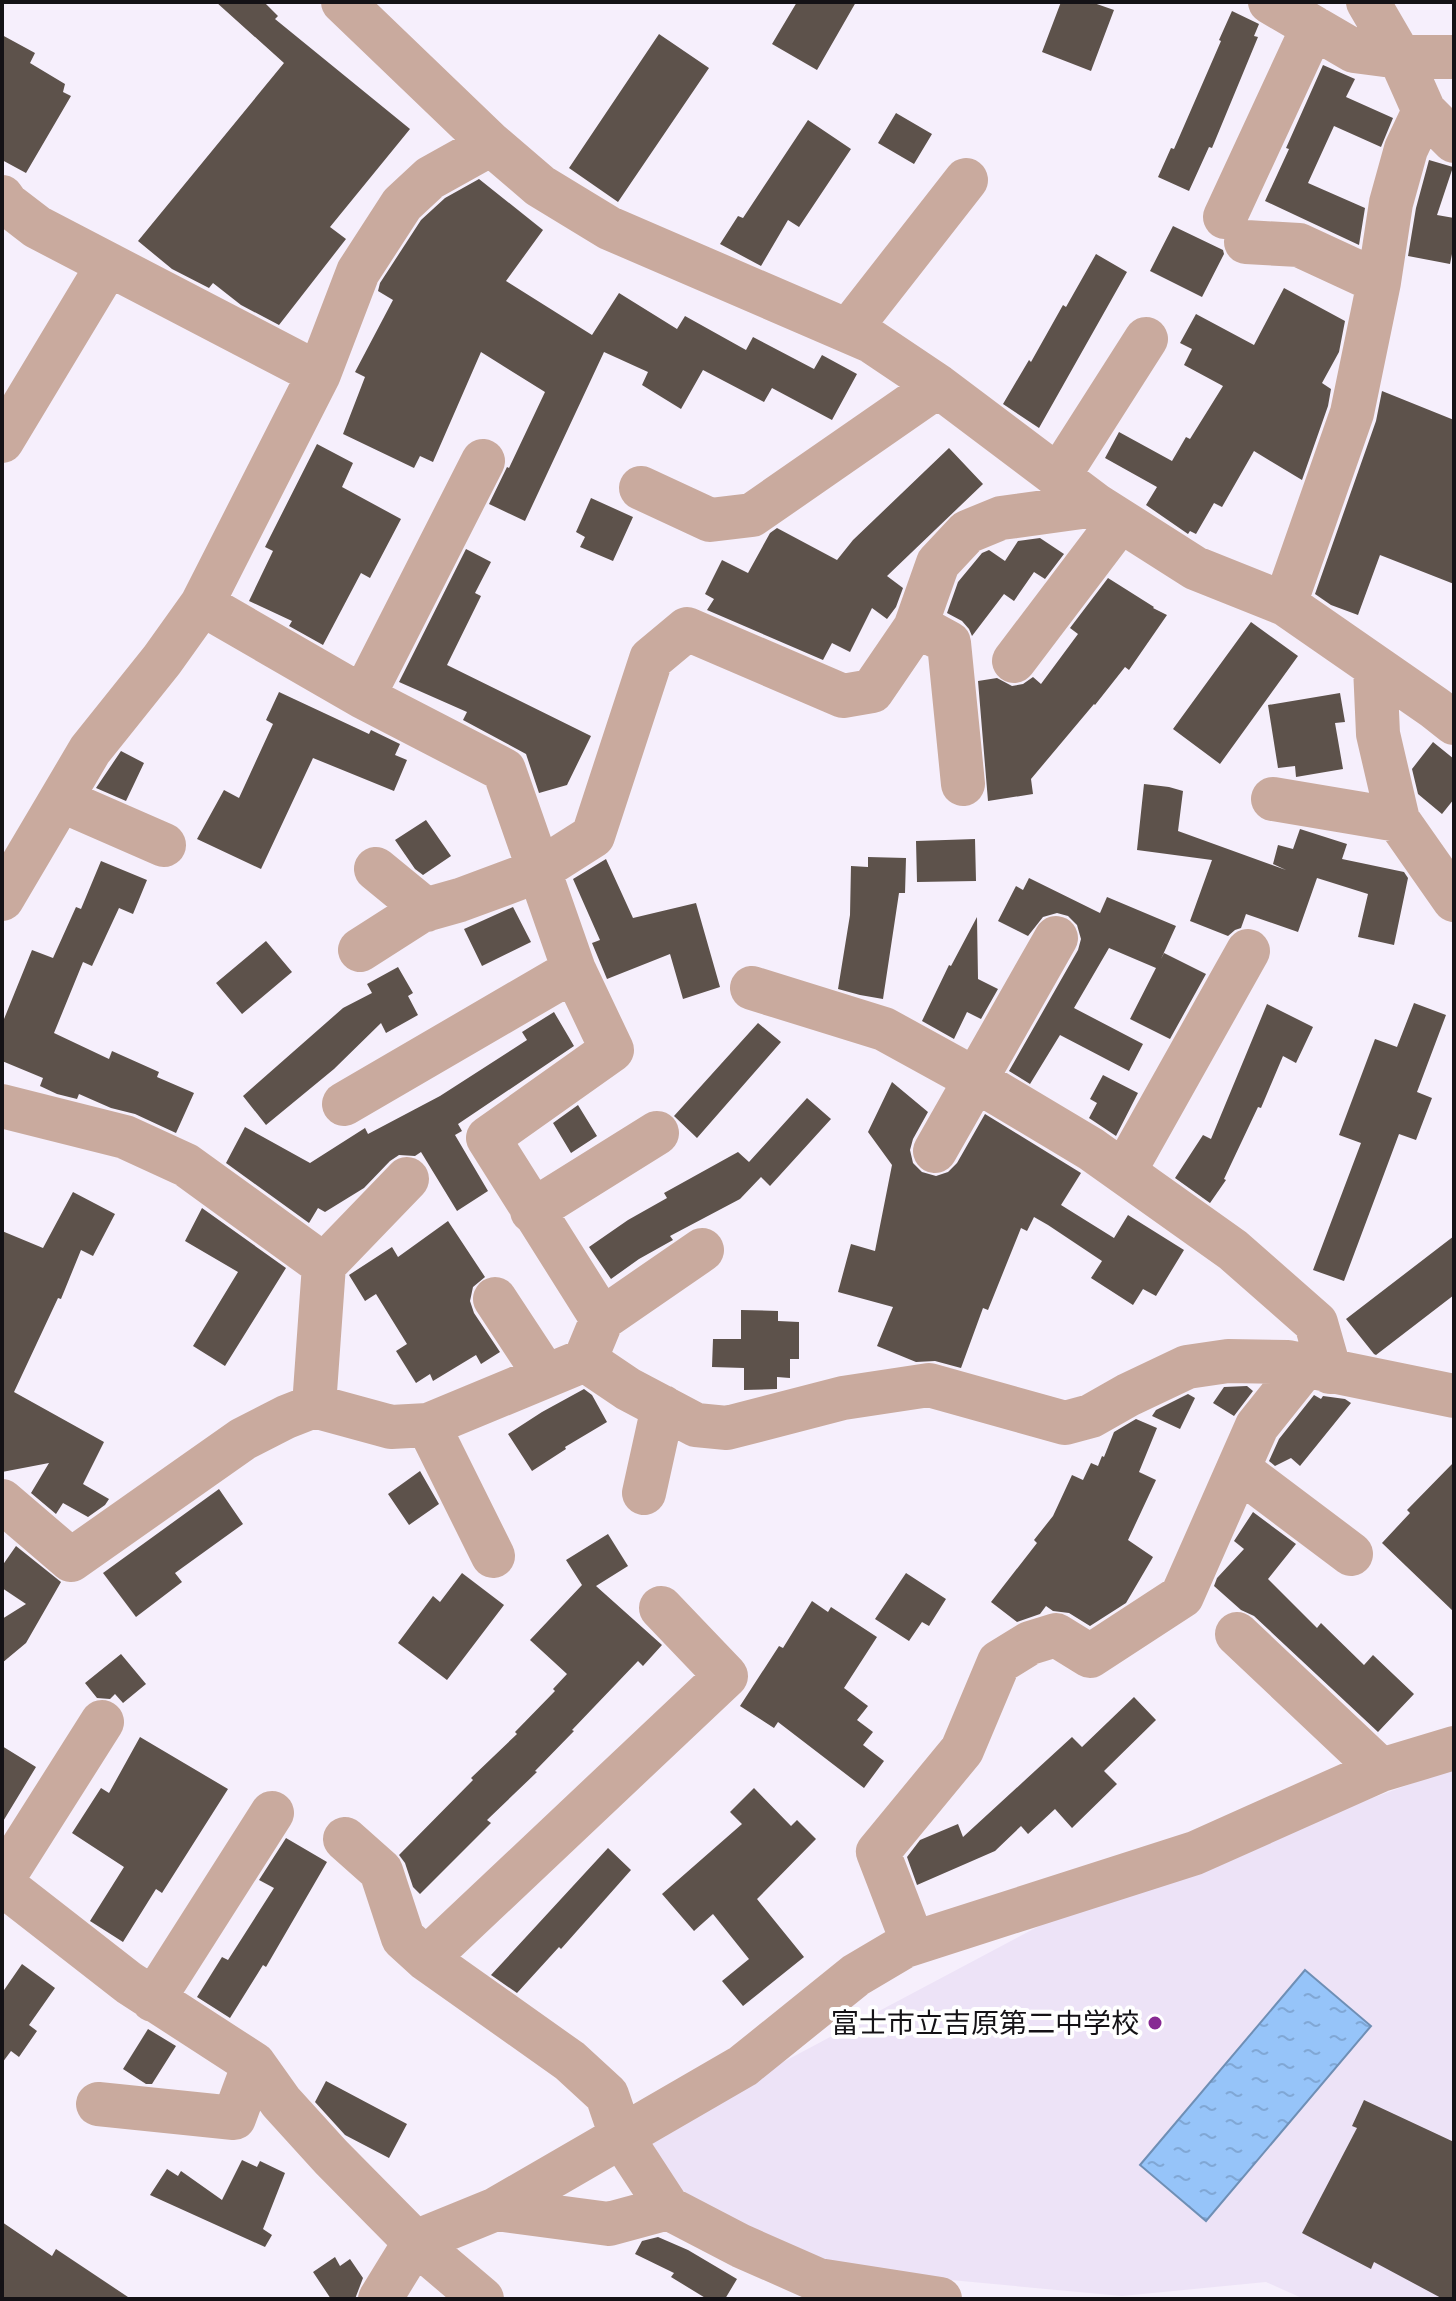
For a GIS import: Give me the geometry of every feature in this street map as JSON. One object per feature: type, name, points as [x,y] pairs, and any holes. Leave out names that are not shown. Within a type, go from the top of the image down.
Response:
[{"type":"street","points":[[343,2],[491,144],[540,186],[609,228],[871,341],[938,386],[1108,513],[1195,568],[1285,604],[1375,667],[1448,712]]},
{"type":"street","points":[[1270,2],[1354,51],[1400,57],[1454,57]]},
{"type":"street","points":[[1285,604],[1352,413],[1379,282],[1391,203],[1406,149],[1439,126],[1368,2]]},
{"type":"street","points":[[1313,27],[1235,230],[1299,245],[1379,282]]},
{"type":"street","points":[[2,899],[90,750],[202,604],[319,374],[358,272],[402,204],[430,178],[491,144]]},
{"type":"street","points":[[848,331],[966,180]]},
{"type":"street","points":[[2,197],[37,227],[319,374]]},
{"type":"street","points":[[2,441],[108,265]]},
{"type":"street","points":[[1058,477],[1146,339]]},
{"type":"street","points":[[641,488],[710,520],[752,515],[938,386]]},
{"type":"street","points":[[363,697],[483,461]]},
{"type":"street","points":[[360,950],[426,910],[538,871],[593,836],[651,659],[687,629],[843,696],[872,691],[916,625],[938,563],[967,532],[1001,518],[1108,513]]},
{"type":"street","points":[[1014,661],[1108,513]]},
{"type":"street","points":[[202,604],[363,697],[504,770],[574,970],[612,1050],[488,1138],[602,1319]]},
{"type":"street","points":[[916,625],[949,643],[963,784]]},
{"type":"street","points":[[1375,667],[1378,734],[1398,820],[1454,900]]},
{"type":"street","points":[[1273,799],[1398,820]]},
{"type":"street","points":[[61,800],[164,845]]},
{"type":"street","points":[[376,869],[426,910]]},
{"type":"street","points":[[935,1151],[1056,938]]},
{"type":"street","points":[[1124,1172],[1248,951]]},
{"type":"street","points":[[344,1104],[574,970]]},
{"type":"street","points":[[752,988],[884,1029],[975,1079],[1124,1172],[1233,1250],[1316,1323],[1318,1369],[1257,1426],[1182,1596],[1090,1656],[1056,1635],[1030,1643],[999,1662],[962,1750],[878,1852],[913,1943]]},
{"type":"street","points":[[2,1106],[125,1137],[186,1165],[324,1265]]},
{"type":"street","points":[[532,1211],[657,1133]]},
{"type":"street","points":[[314,1406],[324,1265],[407,1179]]},
{"type":"street","points":[[2,1501],[71,1560],[243,1439],[314,1406],[391,1427],[428,1425],[585,1360],[602,1319],[702,1250]]},
{"type":"street","points":[[495,1299],[545,1375]]},
{"type":"street","points":[[585,1360],[628,1389],[696,1425],[727,1428],[843,1398],[929,1385],[1065,1423],[1091,1416],[1187,1367],[1228,1361],[1288,1362],[1454,1396]]},
{"type":"street","points":[[644,1493],[663,1407]]},
{"type":"street","points":[[428,1425],[493,1556]]},
{"type":"street","points":[[1238,1469],[1351,1554]]},
{"type":"street","points":[[426,1959],[726,1676],[661,1608]]},
{"type":"street","points":[[1237,1634],[1381,1770]]},
{"type":"street","points":[[102,1722],[2,1882],[153,2000],[254,2064],[281,2102],[331,2157],[415,2242],[482,2299]]},
{"type":"street","points":[[380,2299],[415,2242],[496,2209],[743,2066],[856,1975],[913,1943],[1195,1853],[1381,1770],[1454,1748]]},
{"type":"street","points":[[153,2000],[272,1813]]},
{"type":"street","points":[[345,1839],[381,1871],[403,1938],[426,1959],[570,2061],[607,2095],[621,2136],[668,2208],[741,2246],[810,2289],[940,2299]]},
{"type":"street","points":[[98,2104],[234,2118],[254,2064]]},
{"type":"street","points":[[496,2209],[609,2224],[668,2208]]},
{"type":"shaded area","name":"富士市立吉原第二中学校","points":[[1454,1768],[1454,2299],[1304,2299],[1266,2282],[1122,2296],[821,2268],[689,2201],[638,2139],[1075,1907]]},
{"type":"water","points":[[1305,1970],[1371,2026],[1206,2221],[1140,2165]]},
{"type":"building","points":[[216,2],[264,2],[278,16],[275,19],[410,129],[330,227],[346,239],[279,325],[241,305],[213,283],[209,288],[172,269],[138,241],[284,63]]},
{"type":"building","points":[[797,2],[856,2],[817,70],[772,44]]},
{"type":"building","points":[[1061,2],[1091,2],[1114,10],[1091,71],[1042,52]]},
{"type":"building","points":[[1232,11],[1259,24],[1254,36],[1258,37],[1212,148],[1209,147],[1189,191],[1158,177],[1171,148],[1174,149]]},
{"type":"building","points":[[659,34],[709,68],[618,202],[569,168]]},
{"type":"building","points":[[2,35],[35,53],[30,63],[65,84],[63,92],[71,96],[26,173],[2,160]]},
{"type":"building","points":[[1323,65],[1355,79],[1346,97],[1393,118],[1381,147],[1334,126],[1308,183],[1365,208],[1359,245],[1265,201]]},
{"type":"building","points":[[896,113],[932,134],[914,164],[878,143]]},
{"type":"building","points":[[808,120],[851,149],[799,227],[788,220],[761,266],[720,244],[738,216],[743,218]]},
{"type":"building","points":[[1429,160],[1453,167],[1437,215],[1454,218],[1450,264],[1408,256],[1416,208]]},
{"type":"building","points":[[479,179],[543,230],[506,281],[592,335],[619,293],[677,329],[685,316],[746,350],[753,337],[814,369],[822,355],[857,374],[832,420],[772,388],[764,402],[703,370],[681,409],[642,385],[648,372],[604,352],[525,521],[489,504],[545,392],[481,352],[433,462],[420,456],[414,468],[343,434],[365,377],[355,372],[393,300],[378,291],[380,283],[421,220],[445,198]]},
{"type":"building","points":[[1173,226],[1223,250],[1224,254],[1202,297],[1150,271]]},
{"type":"building","points":[[1096,254],[1127,272],[1039,428],[1003,404],[1063,305],[1066,307]]},
{"type":"building","points":[[1284,288],[1345,321],[1339,352],[1322,383],[1331,389],[1328,406],[1302,480],[1254,451],[1222,507],[1214,503],[1196,534],[1190,531],[1188,534],[1146,505],[1157,487],[1105,458],[1119,432],[1172,461],[1186,437],[1190,439],[1223,386],[1184,365],[1192,349],[1180,343],[1196,314],[1254,345]]},
{"type":"building","points":[[1382,391],[1454,420],[1454,584],[1380,555],[1358,615],[1331,605],[1315,594],[1376,421]]},
{"type":"building","points":[[317,444],[353,463],[342,487],[401,519],[370,578],[361,573],[323,645],[289,626],[292,621],[249,601],[273,551],[265,547]]},
{"type":"building","points":[[949,448],[983,484],[887,576],[903,588],[896,607],[887,619],[872,608],[850,652],[832,643],[823,660],[707,610],[714,599],[705,594],[722,560],[748,573],[770,533],[777,528],[837,560],[853,540]]},
{"type":"building","points":[[591,498],[633,517],[613,561],[580,547],[585,537],[576,532]]},
{"type":"building","points":[[1040,538],[1064,554],[1045,579],[1034,572],[1014,601],[1004,594],[972,636],[962,621],[947,613],[958,582],[982,553],[989,550],[1005,561],[1018,541]]},
{"type":"building","points":[[466,549],[491,562],[475,593],[481,596],[447,665],[591,736],[567,785],[539,793],[526,754],[463,720],[467,712],[399,682]]},
{"type":"building","points":[[1108,578],[1167,615],[1129,670],[1125,667],[1031,779],[1033,794],[988,801],[978,681],[997,678],[1012,686],[1023,684],[1033,677],[1041,684],[1078,634],[1070,628]]},
{"type":"building","points":[[1251,622],[1298,656],[1220,764],[1173,729]]},
{"type":"building","points":[[279,692],[369,734],[371,730],[400,744],[395,755],[407,760],[394,791],[313,758],[261,869],[197,839],[224,790],[239,798],[273,724],[266,720]]},
{"type":"building","points":[[1340,693],[1345,722],[1335,723],[1343,769],[1296,777],[1295,766],[1278,768],[1268,705]]},
{"type":"building","points":[[1433,742],[1454,759],[1454,799],[1442,814],[1418,794],[1412,769]]},
{"type":"building","points":[[121,751],[144,763],[126,801],[96,788]]},
{"type":"building","points":[[1144,784],[1183,791],[1178,831],[1286,870],[1273,864],[1278,845],[1293,849],[1300,829],[1347,844],[1342,859],[1404,872],[1408,878],[1394,945],[1358,937],[1368,894],[1317,878],[1298,932],[1246,914],[1241,928],[1228,936],[1190,921],[1212,860],[1137,850]]},
{"type":"building","points":[[426,820],[451,856],[423,875],[415,869],[395,840]]},
{"type":"building","points":[[975,839],[976,881],[917,882],[916,841]]},
{"type":"building","points":[[868,857],[906,858],[905,893],[899,893],[883,999],[838,989],[850,915],[851,866],[868,867]]},
{"type":"building","points":[[606,859],[633,918],[696,903],[720,987],[683,999],[670,954],[607,979],[592,943],[600,940],[573,879]]},
{"type":"building","points":[[101,861],[147,880],[133,914],[119,908],[92,966],[83,962],[54,1033],[109,1059],[112,1051],[159,1072],[157,1077],[194,1093],[176,1133],[79,1094],[77,1099],[57,1094],[40,1086],[43,1078],[2,1061],[2,1024],[32,950],[53,958],[76,907],[81,909]]},
{"type":"building","points":[[1029,878],[1100,913],[1107,897],[1176,926],[1161,959],[1164,953],[1206,974],[1170,1039],[1130,1019],[1156,968],[1109,948],[1074,1008],[1143,1044],[1129,1071],[1060,1035],[1030,1084],[1009,1071],[1078,950],[1081,939],[1077,925],[1068,916],[1057,913],[1043,917],[1028,936],[998,921],[1016,886],[1023,890]]},
{"type":"building","points":[[513,907],[531,942],[482,966],[464,929]]},
{"type":"building","points":[[977,917],[978,979],[998,989],[981,1019],[967,1012],[954,1039],[922,1021]]},
{"type":"building","points":[[266,941],[292,972],[242,1014],[216,983]]},
{"type":"building","points":[[398,967],[413,993],[408,996],[418,1015],[386,1033],[381,1023],[334,1069],[266,1125],[243,1096],[343,1008],[372,993],[367,984]]},
{"type":"building","points":[[1414,1003],[1446,1015],[1417,1092],[1432,1098],[1416,1140],[1399,1134],[1344,1281],[1313,1270],[1361,1143],[1339,1135],[1375,1039],[1397,1047]]},
{"type":"building","points":[[1267,1004],[1313,1027],[1296,1063],[1283,1056],[1226,1180],[1210,1203],[1175,1178],[1203,1135],[1211,1139]]},
{"type":"building","points":[[554,1012],[574,1046],[458,1124],[462,1131],[455,1135],[488,1191],[457,1211],[421,1152],[415,1156],[399,1155],[364,1188],[325,1212],[318,1208],[309,1223],[226,1163],[245,1127],[310,1163],[365,1128],[368,1134],[440,1096],[527,1040],[522,1032]]},
{"type":"building","points":[[758,1023],[781,1042],[697,1138],[674,1116]]},
{"type":"building","points":[[1103,1075],[1138,1093],[1116,1136],[1089,1118],[1097,1103],[1090,1099]]},
{"type":"building","points":[[892,1082],[928,1112],[910,1150],[913,1163],[922,1172],[936,1176],[948,1172],[957,1163],[985,1114],[1081,1173],[1061,1205],[1114,1238],[1128,1215],[1184,1250],[1156,1296],[1143,1289],[1133,1305],[1091,1278],[1102,1261],[1034,1217],[1027,1231],[1021,1228],[988,1310],[983,1308],[961,1368],[935,1361],[916,1362],[877,1346],[893,1307],[838,1292],[851,1244],[875,1251],[892,1165],[868,1132]]},
{"type":"building","points":[[807,1098],[831,1119],[770,1186],[761,1177],[740,1199],[670,1236],[673,1240],[611,1279],[589,1247],[667,1198],[664,1193],[738,1152],[749,1162]]},
{"type":"building","points":[[578,1105],[597,1136],[571,1153],[553,1123]]},
{"type":"building","points":[[73,1192],[115,1214],[93,1256],[81,1250],[61,1299],[58,1298],[14,1392],[104,1442],[83,1484],[109,1499],[88,1517],[63,1503],[56,1514],[31,1493],[49,1463],[2,1472],[2,1231],[43,1248]]},
{"type":"building","points":[[202,1208],[286,1268],[225,1366],[193,1346],[238,1272],[185,1241]]},
{"type":"building","points":[[448,1221],[485,1277],[473,1287],[470,1301],[474,1313],[500,1352],[481,1364],[476,1355],[433,1381],[430,1374],[416,1383],[396,1351],[407,1344],[376,1294],[365,1301],[349,1275],[392,1247],[398,1257]]},
{"type":"building","points":[[1454,1236],[1454,1295],[1374,1354],[1346,1319]]},
{"type":"building","points":[[741,1310],[778,1311],[778,1321],[799,1322],[799,1359],[790,1359],[790,1378],[777,1377],[777,1389],[744,1390],[744,1368],[712,1367],[713,1339],[741,1339]]},
{"type":"building","points":[[1247,1386],[1253,1391],[1234,1416],[1213,1403],[1224,1387]]},
{"type":"building","points":[[584,1389],[592,1395],[607,1422],[532,1471],[508,1434]]},
{"type":"building","points":[[1188,1394],[1195,1398],[1180,1429],[1152,1416],[1156,1410]]},
{"type":"building","points":[[1314,1395],[1321,1399],[1323,1396],[1345,1399],[1351,1403],[1300,1466],[1291,1458],[1275,1466],[1269,1461],[1279,1439]]},
{"type":"building","points":[[1136,1419],[1157,1428],[1139,1472],[1156,1480],[1128,1540],[1153,1557],[1126,1603],[1090,1626],[1069,1613],[1053,1611],[1046,1606],[1040,1614],[1017,1622],[991,1602],[1037,1543],[1034,1540],[1053,1516],[1072,1475],[1083,1480],[1091,1463],[1098,1466],[1104,1457],[1114,1432]]},
{"type":"building","points":[[1454,1462],[1454,1612],[1382,1543],[1410,1513],[1407,1510]]},
{"type":"building","points":[[420,1471],[439,1504],[409,1525],[388,1494]]},
{"type":"building","points":[[219,1489],[243,1524],[175,1573],[182,1582],[136,1617],[103,1573]]},
{"type":"building","points":[[1253,1512],[1296,1544],[1268,1579],[1317,1628],[1321,1623],[1364,1665],[1373,1655],[1414,1694],[1378,1732],[1254,1616],[1241,1610],[1214,1586],[1217,1578],[1244,1549],[1234,1541]]},
{"type":"building","points":[[608,1534],[628,1566],[596,1586],[662,1645],[643,1666],[638,1661],[537,1772],[487,1820],[491,1823],[420,1894],[413,1887],[399,1855],[517,1734],[515,1732],[555,1691],[553,1689],[567,1674],[530,1640],[582,1585],[566,1560]]},
{"type":"building","points":[[16,1546],[61,1582],[26,1643],[2,1663],[2,1619],[26,1604],[2,1588],[2,1566]]},
{"type":"building","points":[[462,1573],[504,1605],[447,1680],[398,1643],[433,1596],[440,1602]]},
{"type":"building","points":[[906,1573],[946,1599],[929,1626],[922,1622],[909,1641],[875,1619]]},
{"type":"building","points":[[812,1601],[828,1612],[831,1607],[877,1637],[844,1688],[868,1706],[857,1720],[873,1732],[863,1745],[884,1761],[864,1788],[778,1722],[774,1728],[740,1706],[779,1646],[783,1648]]},
{"type":"building","points":[[121,1654],[146,1684],[123,1703],[115,1694],[110,1699],[97,1698],[85,1683]]},
{"type":"building","points":[[1134,1697],[1156,1720],[1104,1771],[1117,1784],[1072,1828],[1055,1809],[1028,1834],[1021,1826],[995,1851],[917,1885],[907,1857],[920,1840],[958,1824],[963,1837],[1072,1737],[1082,1747]]},
{"type":"building","points":[[140,1737],[228,1789],[162,1893],[156,1889],[123,1942],[90,1921],[124,1867],[72,1833],[101,1788],[109,1793]]},
{"type":"building","points":[[2,1746],[36,1767],[2,1823]]},
{"type":"building","points":[[754,1788],[791,1826],[797,1820],[816,1839],[757,1899],[804,1957],[743,2006],[722,1981],[749,1959],[713,1914],[694,1931],[662,1894],[742,1824],[730,1812]]},
{"type":"building","points":[[286,1838],[327,1862],[266,1967],[263,1965],[230,2018],[197,1997],[222,1957],[228,1960],[274,1888],[259,1880]]},
{"type":"building","points":[[608,1848],[631,1870],[561,1949],[559,1947],[517,1993],[491,1975]]},
{"type":"building","points":[[22,1964],[55,1988],[29,2025],[37,2031],[19,2057],[11,2051],[2,2063],[2,1993]]},
{"type":"building","points":[[148,2029],[176,2046],[152,2084],[146,2084],[123,2069]]},
{"type":"building","points":[[326,2081],[407,2124],[389,2158],[345,2135],[315,2102]]},
{"type":"building","points":[[1364,2100],[1454,2142],[1454,2299],[1443,2299],[1374,2262],[1371,2269],[1302,2233],[1357,2128],[1352,2126]]},
{"type":"building","points":[[242,2160],[257,2167],[260,2161],[285,2173],[263,2229],[272,2235],[265,2247],[150,2195],[167,2169],[178,2176],[181,2171],[222,2200]]},
{"type":"building","points":[[2,2222],[52,2256],[56,2249],[131,2299],[2,2299]]},
{"type":"building","points":[[658,2237],[688,2250],[737,2279],[725,2299],[707,2299],[671,2277],[674,2273],[635,2254],[642,2241]]},
{"type":"building","points":[[335,2257],[340,2266],[350,2259],[363,2278],[355,2299],[331,2299],[313,2272]]},
{"type":"place","name":"富士市立吉原第二中学校","points":[[1155,2023]]}]
